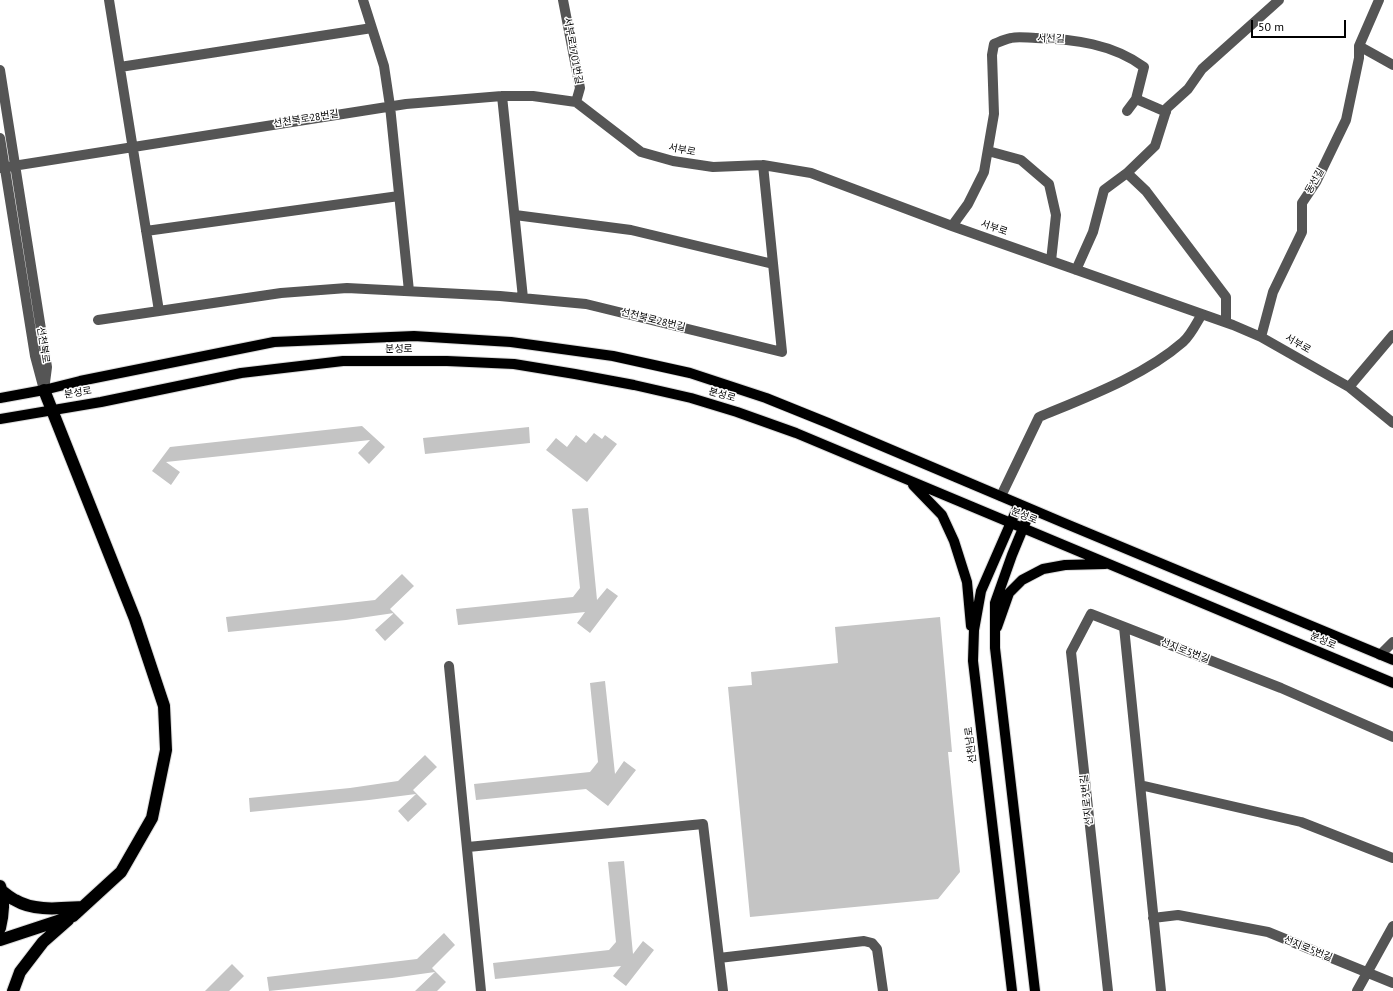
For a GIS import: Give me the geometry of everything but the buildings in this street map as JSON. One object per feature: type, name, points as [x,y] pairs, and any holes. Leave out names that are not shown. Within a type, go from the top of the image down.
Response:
[{"type":"highway","points":[[13,991],[20,972],[42,942],[121,872],[152,818],[166,750],[164,706],[135,619],[44,390]]},
{"type":"highway","points":[[1,888],[16,901],[33,907],[52,908],[83,906]]},
{"type":"highway","points":[[0,928],[3,909],[1,888]]},
{"type":"highway","points":[[0,940],[73,916]]},
{"type":"main road","name":"분성로","points":[[44,390],[80,381],[274,342],[414,336],[511,342],[613,356],[690,373],[766,398],[1393,660]]},
{"type":"main road","name":"분성로","points":[[0,419],[101,402],[241,373],[343,361],[447,361],[514,364],[634,385],[690,398],[737,412],[796,433],[1393,683]]},
{"type":"main road","points":[[0,398],[44,390]]},
{"type":"main road","points":[[908,481],[942,515],[954,541],[967,582],[974,661]]},
{"type":"main road","name":"선천남로","points":[[1012,991],[974,661],[974,630],[981,591],[1020,504]]},
{"type":"main road","points":[[1031,509],[1022,528],[995,603],[995,648],[1035,991]]},
{"type":"main road","points":[[995,634],[1009,593],[1022,580],[1043,569],[1065,565],[1109,564]]},
{"type":"street","points":[[109,0],[159,311]]},
{"type":"street","points":[[363,0],[384,66],[390,106],[409,291]]},
{"type":"street","name":"서부로1701번길","points":[[563,0],[580,88],[576,102]]},
{"type":"street","points":[[1076,270],[1093,232],[1104,190],[1127,173],[1155,146],[1167,108],[1188,89],[1202,69],[1280,0]]},
{"type":"street","name":"동선길","points":[[1261,337],[1273,292],[1302,232],[1302,203],[1316,182],[1346,120],[1359,58],[1359,46],[1378,0]]},
{"type":"street","points":[[120,67],[372,28]]},
{"type":"street","name":"서선길","points":[[952,226],[968,204],[984,172],[994,114],[992,55],[994,44],[1011,38],[1073,40],[1105,47],[1137,62],[1144,67],[1136,99]]},
{"type":"street","points":[[1359,46],[1393,65]]},
{"type":"street","name":"선천북로","points":[[0,70],[47,367],[44,390]]},
{"type":"street","points":[[502,96],[523,298]]},
{"type":"street","name":"선천북로28번길","points":[[2,168],[406,104],[502,96],[533,96],[576,102]]},
{"type":"street","points":[[1127,111],[1136,99],[1166,112]]},
{"type":"street","name":"서부로","points":[[576,102],[641,152],[673,161],[713,167],[763,165],[811,173],[952,226],[1226,322],[1261,337],[1349,387],[1393,423]]},
{"type":"street","name":"선천북로","points":[[0,138],[2,168],[35,356],[44,390]]},
{"type":"street","points":[[988,151],[1021,160],[1050,184],[1056,215],[1051,261]]},
{"type":"street","points":[[515,215],[631,230],[773,264],[763,165]]},
{"type":"street","points":[[1127,173],[1146,191],[1226,297],[1226,322]]},
{"type":"street","points":[[146,231],[399,196]]},
{"type":"street","name":"선천북로28번길","points":[[98,320],[281,292],[348,288],[523,298],[586,304],[782,352],[773,264]]},
{"type":"street","points":[[1001,496],[1039,417],[1093,394],[1151,365],[1184,341],[1202,314]]},
{"type":"street","points":[[1349,387],[1393,335]]},
{"type":"street","name":"선지로5번길","points":[[1091,614],[1281,688],[1393,737]]},
{"type":"street","name":"선지로3번길","points":[[1091,614],[1071,652],[1108,991]]},
{"type":"street","points":[[1124,627],[1161,991]]},
{"type":"street","points":[[1380,654],[1393,642]]},
{"type":"street","points":[[449,666],[481,991]]},
{"type":"street","points":[[1140,785],[1301,822],[1393,858]]},
{"type":"street","points":[[468,847],[703,824],[723,991]]},
{"type":"street","name":"선지로5번길","points":[[1153,918],[1178,915],[1268,932],[1393,983]]},
{"type":"street","points":[[1357,991],[1393,926]]},
{"type":"street","points":[[719,958],[864,941],[872,943],[877,949],[883,991]]}]
